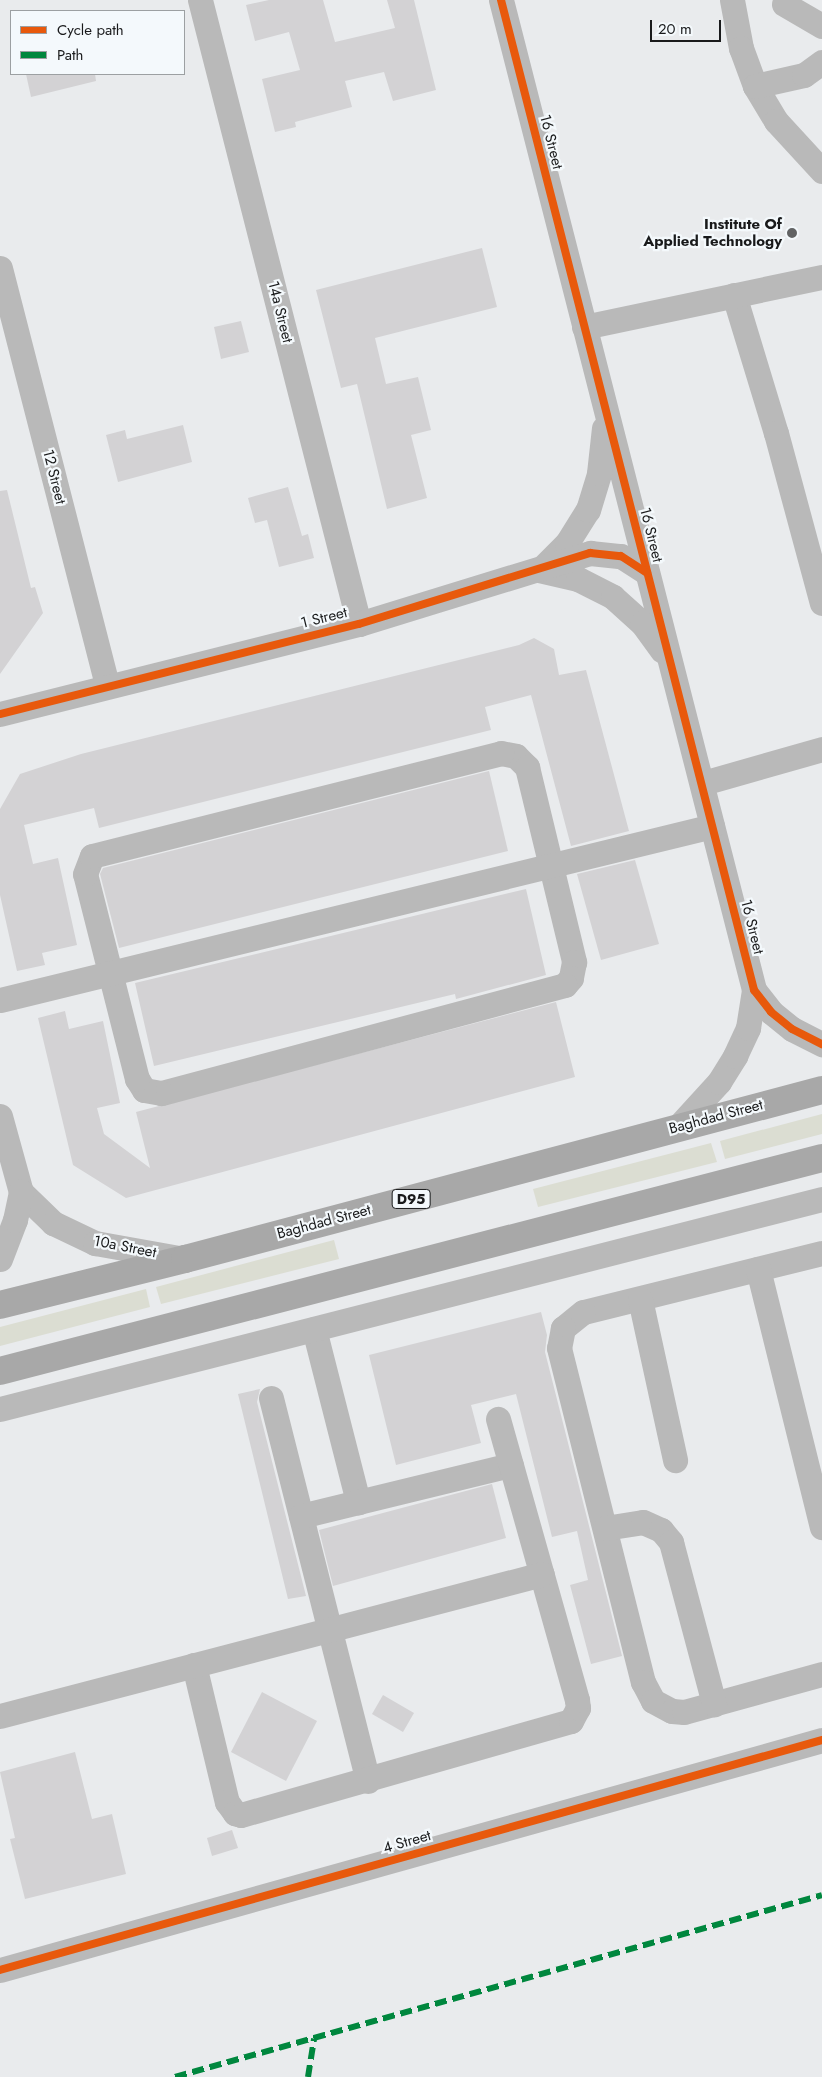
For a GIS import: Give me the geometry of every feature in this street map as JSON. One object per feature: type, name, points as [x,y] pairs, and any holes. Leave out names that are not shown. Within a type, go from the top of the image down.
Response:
[{"type":"main road","name":"Baghdad Street","points":[[0,1305],[185,1260],[822,1090]]},
{"type":"main road","points":[[0,1371],[822,1158]]},
{"type":"street","name":"14a Street","points":[[200,0],[359,624]]},
{"type":"street","name":"16 Street","points":[[501,0],[670,664],[703,783],[712,826],[754,990],[771,1012],[792,1030],[822,1044]]},
{"type":"street","points":[[732,0],[741,48],[755,86],[776,121],[822,171]]},
{"type":"street","points":[[784,4],[822,26]]},
{"type":"street","points":[[755,86],[804,75],[819,69]]},
{"type":"street","name":"12 Street","points":[[0,268],[10,346],[107,686]]},
{"type":"street","points":[[584,327],[822,277]]},
{"type":"street","points":[[734,295],[776,434],[822,603]]},
{"type":"street","name":"1 Street","points":[[539,570],[567,543],[588,510],[599,473],[606,411]]},
{"type":"street","name":"1 Street","points":[[0,714],[359,624],[590,553],[606,553],[621,556],[647,573]]},
{"type":"street","name":"1 Street","points":[[539,570],[578,579],[613,597],[642,623],[670,664]]},
{"type":"street","points":[[703,783],[822,749]]},
{"type":"street","points":[[501,753],[516,756],[527,767],[551,865],[574,962],[571,978],[565,985],[162,1093],[149,1093],[140,1085],[85,874],[92,856],[501,753]]},
{"type":"street","points":[[0,1000],[712,826]]},
{"type":"street","name":"16 Street","points":[[678,1127],[709,1094],[735,1056],[748,1028],[754,990]]},
{"type":"street","points":[[0,1116],[21,1192],[15,1220],[0,1259]]},
{"type":"street","name":"10a Street","points":[[21,1192],[53,1223],[72,1234],[95,1243],[185,1260]]},
{"type":"street","points":[[0,1409],[822,1199]]},
{"type":"street","points":[[822,1253],[575,1316],[563,1328],[559,1338],[559,1348],[647,1692],[662,1707],[672,1711],[684,1712],[822,1674]]},
{"type":"street","points":[[758,1268],[822,1527]]},
{"type":"street","points":[[640,1299],[675,1460]]},
{"type":"street","points":[[314,1329],[358,1502]]},
{"type":"street","points":[[271,1398],[368,1781]]},
{"type":"street","points":[[194,1665],[228,1802],[235,1813],[248,1814],[571,1721],[578,1708],[577,1700],[498,1419]]},
{"type":"street","points":[[301,1516],[511,1466]]},
{"type":"street","points":[[605,1528],[643,1522],[661,1530],[671,1542],[714,1704]]},
{"type":"street","points":[[0,1716],[542,1574]]},
{"type":"street","name":"4 Street","points":[[0,1970],[822,1740]]},
{"type":"shaded area","points":[[822,1114],[822,1134],[725,1159],[720,1141]]},
{"type":"shaded area","points":[[711,1143],[717,1162],[538,1207],[533,1189]]},
{"type":"shaded area","points":[[334,1240],[339,1259],[161,1304],[156,1287]]},
{"type":"shaded area","points":[[146,1289],[150,1307],[0,1346],[0,1327]]},
{"type":"building","points":[[269,0],[323,0],[335,42],[395,28],[387,0],[414,0],[436,90],[393,101],[384,72],[345,81],[352,107],[295,122],[296,127],[275,132],[262,79],[300,70],[289,32],[255,41],[246,5]]},
{"type":"building","points":[[26,75],[95,75],[96,81],[31,97]]},
{"type":"building","points":[[482,248],[497,307],[375,338],[386,384],[418,377],[431,430],[411,435],[427,498],[387,509],[357,384],[341,388],[316,290]]},
{"type":"building","points":[[241,321],[249,352],[221,359],[214,327]]},
{"type":"building","points":[[183,425],[192,462],[118,482],[106,435],[125,430],[127,439]]},
{"type":"building","points":[[288,487],[302,536],[308,534],[314,558],[279,567],[267,520],[255,523],[248,498]]},
{"type":"building","points":[[7,490],[31,588],[35,587],[43,613],[0,674],[0,491]]},
{"type":"building","points":[[534,638],[554,649],[559,675],[586,670],[629,831],[571,846],[531,695],[485,707],[491,730],[99,828],[94,808],[24,825],[33,864],[58,858],[77,945],[42,953],[45,965],[17,971],[0,895],[0,809],[20,774],[81,754],[519,645]]},
{"type":"building","points":[[489,771],[508,851],[119,948],[100,874],[103,868]]},
{"type":"building","points":[[635,860],[659,944],[601,960],[577,874]]},
{"type":"building","points":[[526,889],[546,975],[456,999],[455,994],[154,1066],[135,983]]},
{"type":"building","points":[[556,1002],[575,1077],[126,1198],[73,1165],[38,1018],[65,1011],[69,1029],[103,1021],[120,1103],[97,1108],[104,1134],[150,1168],[136,1112]]},
{"type":"building","points":[[541,1312],[547,1335],[545,1352],[622,1656],[591,1664],[570,1585],[588,1580],[577,1531],[552,1537],[516,1394],[471,1405],[481,1443],[396,1465],[369,1355]]},
{"type":"building","points":[[260,1389],[257,1402],[306,1596],[288,1599],[238,1394]]},
{"type":"building","points":[[492,1484],[506,1538],[333,1586],[319,1530]]},
{"type":"building","points":[[262,1692],[317,1721],[286,1781],[231,1752]]},
{"type":"building","points":[[383,1695],[414,1713],[403,1732],[372,1714]]},
{"type":"building","points":[[75,1752],[92,1819],[112,1814],[126,1874],[25,1899],[10,1839],[15,1838],[0,1772]]},
{"type":"building","points":[[232,1830],[238,1848],[212,1856],[207,1838]]},
{"type":"marked path","points":[[175,2077],[822,1895]]},
{"type":"marked path","points":[[308,2077],[314,2038]]},
{"type":"cycle path","points":[[501,0],[754,990],[771,1012],[792,1029],[822,1044]]},
{"type":"cycle path","points":[[0,714],[359,624],[590,553],[621,556],[647,573]]},
{"type":"cycle path","points":[[0,1970],[822,1740]]},
{"type":"place","name":"Institute Of Applied Technology","points":[[792,233]]}]
